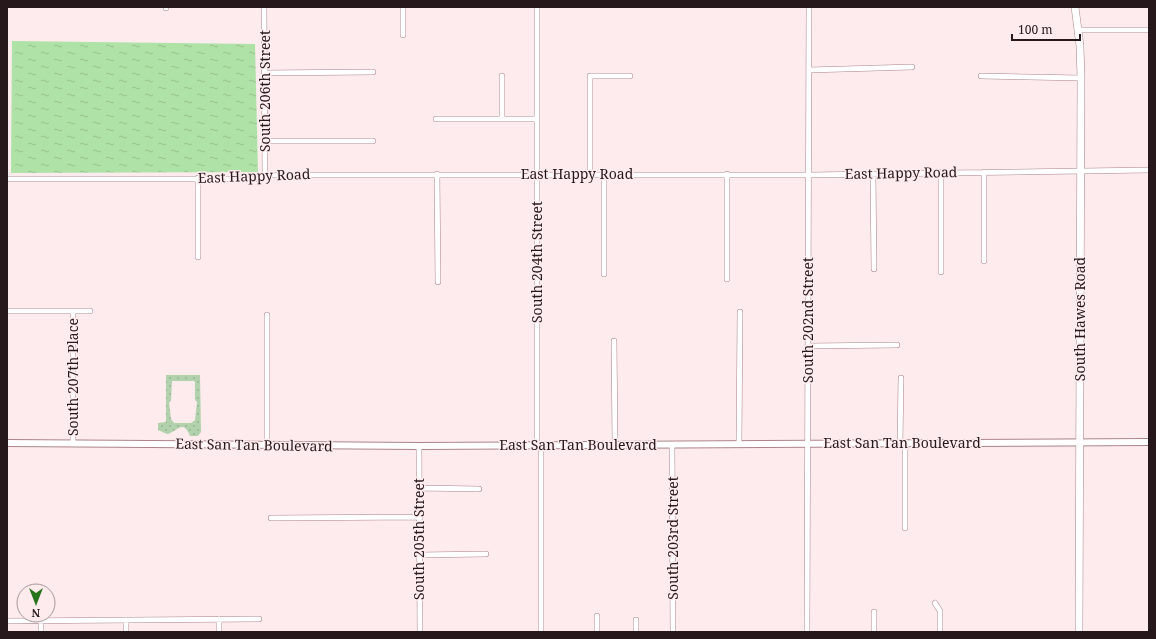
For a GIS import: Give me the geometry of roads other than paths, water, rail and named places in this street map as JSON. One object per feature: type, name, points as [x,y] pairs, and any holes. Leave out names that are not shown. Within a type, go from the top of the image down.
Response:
[{"type":"main road","name":"South Hawes Road","points":[[1075,7],[1079,30],[1080,78],[1079,632]]},
{"type":"street","name":"South 206th Street","points":[[264,7],[266,175]]},
{"type":"street","points":[[403,7],[403,35]]},
{"type":"street","name":"South 204th Street","points":[[537,7],[536,174],[541,632]]},
{"type":"street","name":"South 202nd Street","points":[[807,632],[809,7]]},
{"type":"street","points":[[1079,30],[1149,30]]},
{"type":"street","points":[[809,70],[912,67]]},
{"type":"street","points":[[264,73],[373,72]]},
{"type":"street","points":[[502,76],[502,119]]},
{"type":"street","points":[[590,174],[590,76],[630,76]]},
{"type":"street","points":[[981,76],[1080,78]]},
{"type":"street","points":[[436,119],[536,119]]},
{"type":"street","points":[[265,141],[373,141]]},
{"type":"street","name":"East Happy Road","points":[[7,179],[256,179],[266,175],[437,174],[809,175],[1149,170]]},
{"type":"street","points":[[941,172],[941,272]]},
{"type":"street","points":[[984,172],[984,261]]},
{"type":"street","points":[[437,174],[438,282]]},
{"type":"street","points":[[604,174],[604,274]]},
{"type":"street","points":[[727,174],[727,279]]},
{"type":"street","points":[[874,174],[874,269]]},
{"type":"street","points":[[198,178],[198,257]]},
{"type":"street","points":[[7,311],[90,311]]},
{"type":"street","name":"South 207th Place","points":[[73,311],[74,443]]},
{"type":"street","points":[[739,444],[740,312]]},
{"type":"street","points":[[267,315],[267,446]]},
{"type":"street","points":[[614,341],[615,445]]},
{"type":"street","points":[[808,346],[897,345]]},
{"type":"street","points":[[901,378],[905,528]]},
{"type":"street","name":"East San Tan Boulevard","points":[[7,443],[267,446],[539,446],[1149,442]]},
{"type":"street","name":"South 203rd Street","points":[[672,445],[673,632]]},
{"type":"street","name":"South 205th Street","points":[[419,446],[420,632]]},
{"type":"street","points":[[420,488],[480,489]]},
{"type":"street","points":[[271,518],[419,517]]},
{"type":"street","points":[[419,555],[486,554]]},
{"type":"street","points":[[935,603],[940,611],[940,632]]},
{"type":"street","points":[[874,612],[874,632]]},
{"type":"street","points":[[597,616],[597,632]]},
{"type":"street","points":[[219,619],[219,632]]},
{"type":"street","points":[[56,621],[260,619]]},
{"type":"street","points":[[126,620],[126,632]]},
{"type":"street","points":[[636,620],[636,632]]},
{"type":"water","points":[[12,41],[255,44],[258,172],[11,173]]}]
